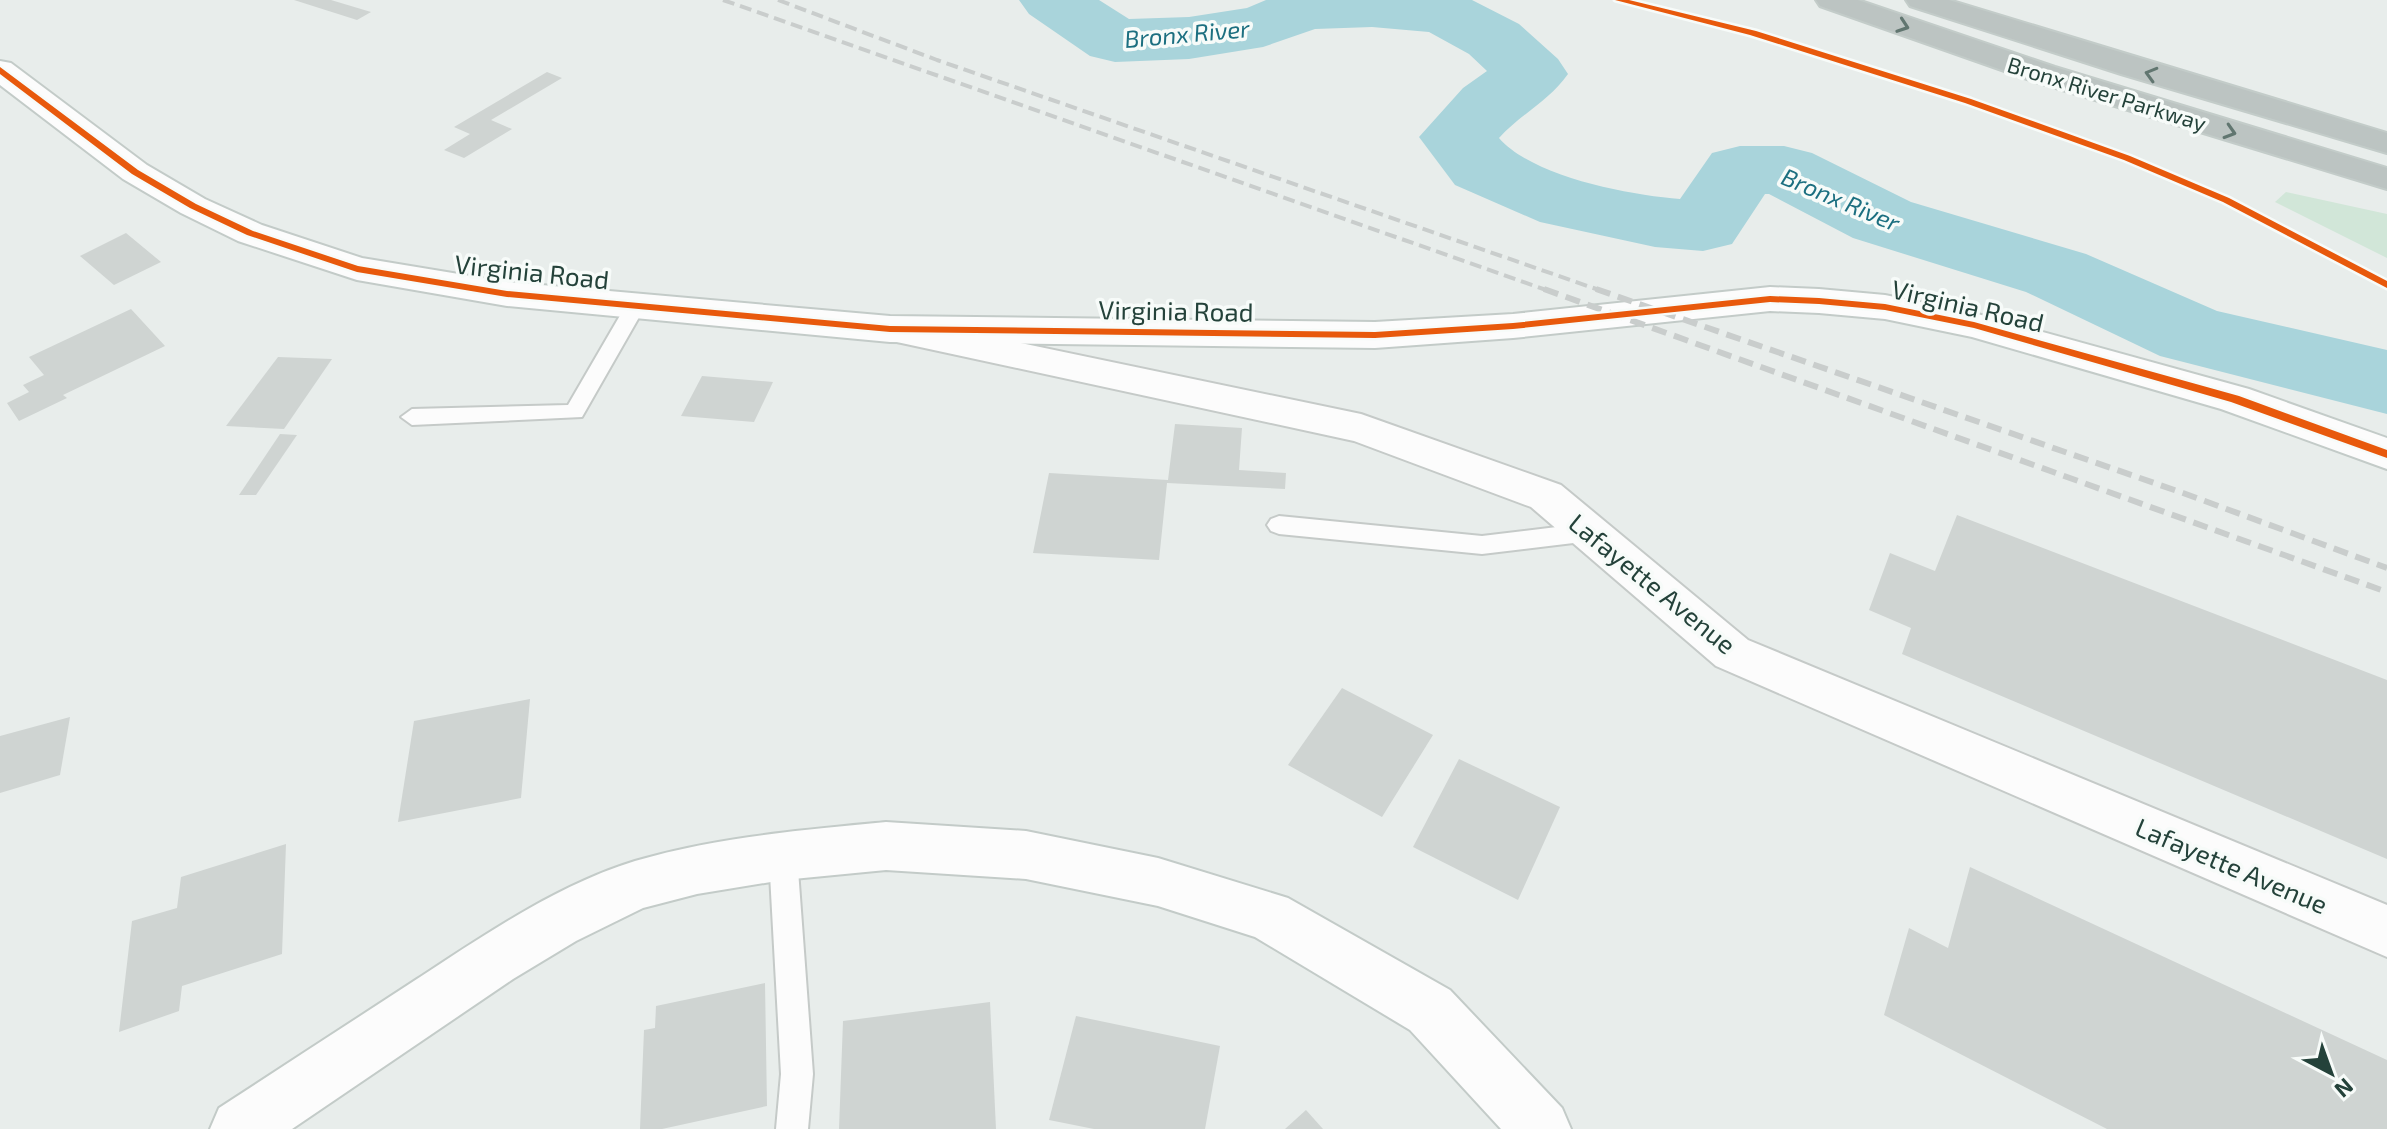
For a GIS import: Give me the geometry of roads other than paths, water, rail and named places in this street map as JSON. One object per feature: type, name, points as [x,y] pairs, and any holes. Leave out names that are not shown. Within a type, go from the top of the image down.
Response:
[{"type":"highway","name":"Bronx River Parkway","points":[[1830,0],[2057,79],[2387,179]]},
{"type":"highway","name":"Bronx River Parkway","points":[[1920,0],[2071,49],[2387,143]]},
{"type":"street","name":"Virginia Road","points":[[0,70],[135,172],[193,206],[250,233],[357,269],[507,294],[890,329],[1375,335],[1513,326],[1770,299],[1819,301],[1885,307],[1974,325],[2235,399],[2387,454]]},
{"type":"street","name":"Lafayette Avenue","points":[[890,329],[1361,428],[1546,496],[1732,653],[2387,931]]},
{"type":"street","points":[[240,1129],[467,978],[557,923],[634,886],[697,870],[783,856],[886,846],[1026,855],[1158,882],[1269,916],[1430,1010],[1541,1129]]},
{"type":"lane","points":[[412,417],[574,412],[636,305]]},
{"type":"lane","points":[[1279,525],[1482,545],[1590,532]]},
{"type":"lane","points":[[783,856],[797,1074],[792,1129]]},
{"type":"waterway","name":"Bronx River","points":[[1053,0],[1115,41],[1189,38],[1263,26],[1304,9],[1372,6],[1445,13],[1494,39],[1532,74],[1489,104],[1457,137],[1483,168],[1569,205],[1655,222],[1703,226],[1740,170],[1784,170],[1882,220],[2056,273],[2192,335],[2387,382]]},
{"type":"railway","points":[[723,0],[1549,291]]},
{"type":"railway","points":[[778,0],[937,60],[1602,291]]},
{"type":"railway","points":[[1544,289],[2387,592]]},
{"type":"railway","points":[[1596,289],[2183,493],[2387,568]]}]
